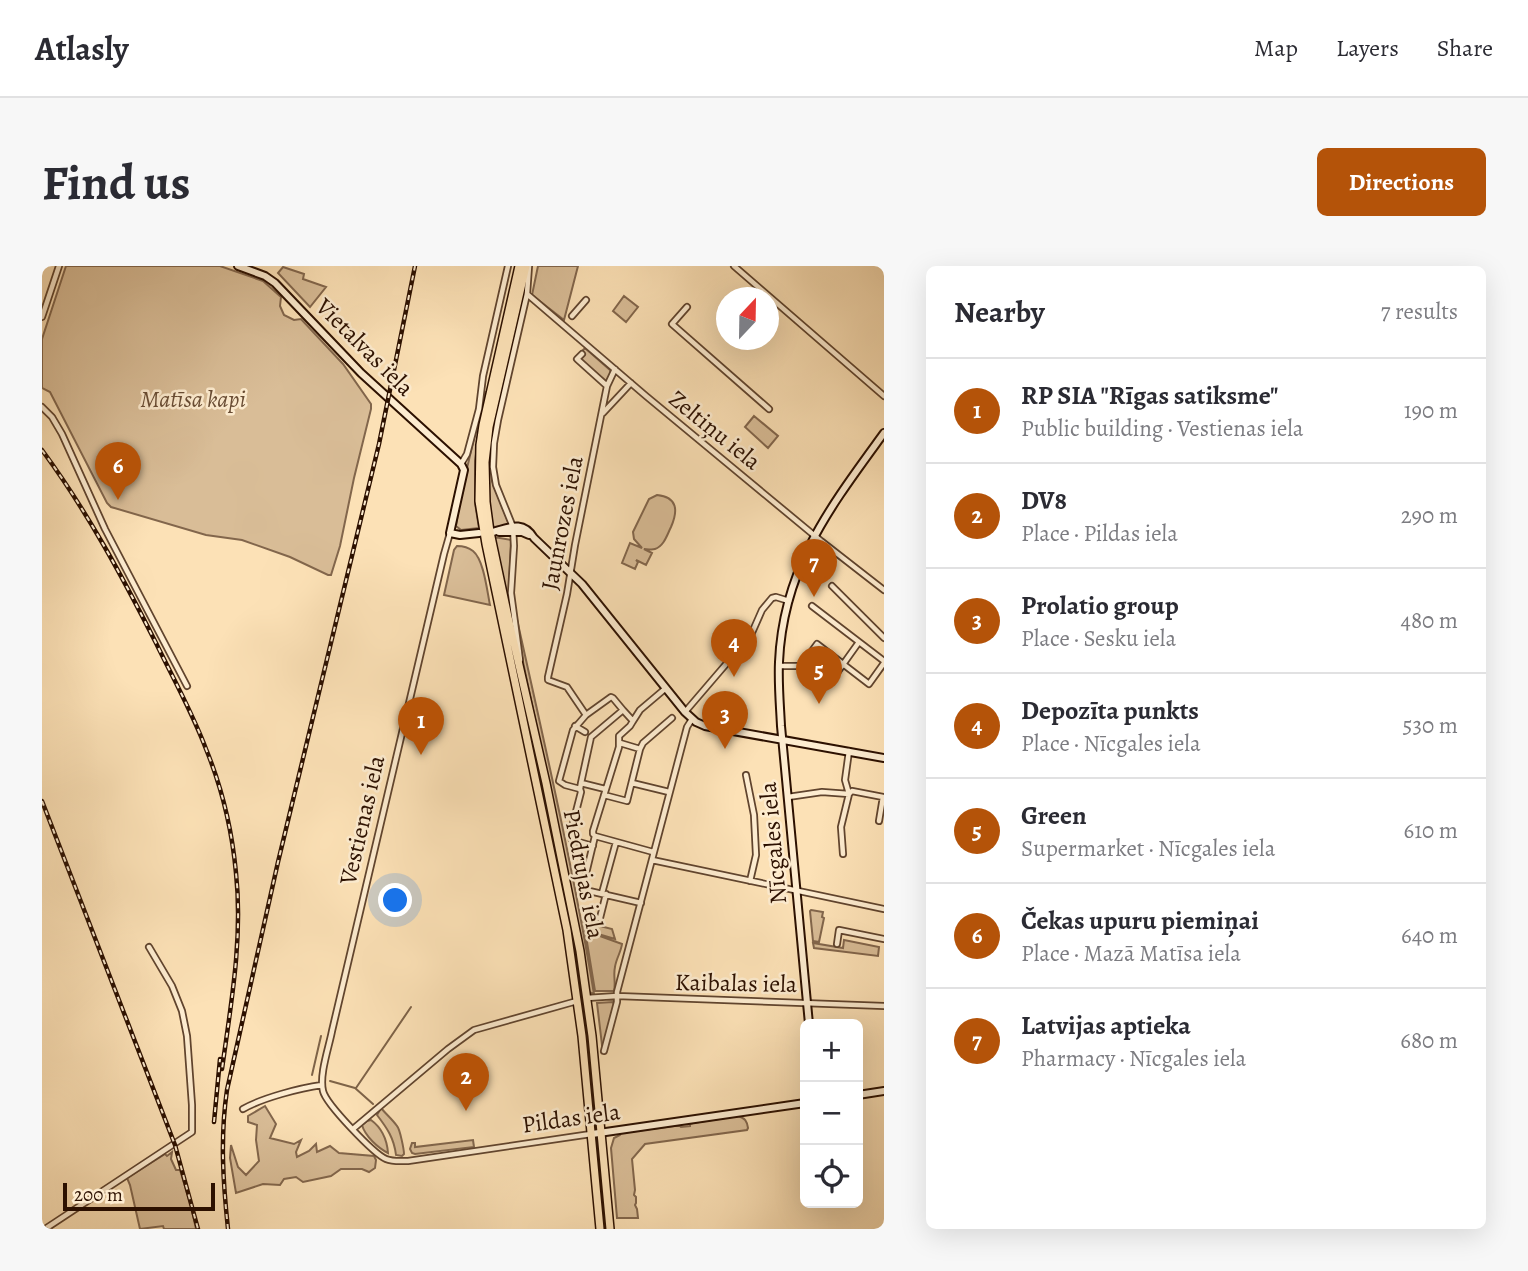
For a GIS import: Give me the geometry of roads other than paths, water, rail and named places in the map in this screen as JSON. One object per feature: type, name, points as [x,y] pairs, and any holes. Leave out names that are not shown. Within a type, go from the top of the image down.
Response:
[{"type":"main road","name":"Vestienas iela","points":[[484,533],[479,501],[482,425],[519,266]]},
{"type":"main road","points":[[484,533],[489,427],[528,266]]},
{"type":"main road","name":"Piedrujas iela","points":[[484,533],[521,671],[574,913],[587,998],[610,1229]]},
{"type":"main road","name":"Piedrujas iela","points":[[484,533],[567,930],[578,1001],[600,1229]]},
{"type":"street","points":[[42,317],[59,266]]},
{"type":"street","name":"Vietalvas iela","points":[[238,266],[265,276],[275,283],[360,373],[461,464]]},
{"type":"street","name":"Vestienas iela","points":[[322,1085],[332,1031],[450,533],[464,470],[461,464],[467,454],[479,409],[508,266]]},
{"type":"street","points":[[521,671],[511,593],[513,530],[494,477],[494,443],[527,294],[528,266]]},
{"type":"street","points":[[734,266],[884,396]]},
{"type":"street","name":"Zeltiņu iela","points":[[527,294],[631,383],[884,590]]},
{"type":"street","points":[[572,316],[586,300]]},
{"type":"street","points":[[687,307],[673,324],[769,410]]},
{"type":"street","name":"Vestienas iela","points":[[499,308],[503,333]]},
{"type":"street","points":[[582,354],[577,359],[607,386]]},
{"type":"street","name":"Jaunrozes iela","points":[[586,715],[567,687],[548,680],[607,386],[615,369]]},
{"type":"street","points":[[602,414],[631,383]]},
{"type":"street","points":[[42,407],[62,434],[111,540],[187,686]]},
{"type":"street","name":"Nīcgales iela","points":[[809,1019],[783,740],[779,666],[783,633],[800,566],[815,535],[840,493],[884,433]]},
{"type":"street","points":[[513,530],[524,527],[528,530],[570,573],[692,719],[705,726],[884,758]]},
{"type":"street","points":[[450,533],[484,533]]},
{"type":"street","points":[[832,586],[884,638]]},
{"type":"street","points":[[685,712],[751,635],[762,610],[772,598],[789,601]]},
{"type":"street","points":[[802,666],[817,644],[869,684],[884,662],[812,607]]},
{"type":"street","points":[[779,666],[802,666],[829,684],[859,642]]},
{"type":"street","points":[[641,904],[583,888],[595,836],[593,831],[620,743],[619,736],[631,726],[640,710],[666,688]]},
{"type":"street","points":[[633,721],[611,697],[586,715],[573,730],[559,781],[565,785],[605,792],[627,801],[643,743],[672,718]]},
{"type":"street","points":[[593,846],[572,840],[570,835],[581,792],[588,735],[623,710]]},
{"type":"street","points":[[604,1051],[653,852],[687,727],[692,719]]},
{"type":"street","points":[[575,726],[588,735]]},
{"type":"street","points":[[620,743],[640,750]]},
{"type":"street","points":[[843,854],[841,827],[849,794],[845,779],[849,751]]},
{"type":"street","points":[[746,775],[754,815],[756,855],[750,881]]},
{"type":"street","points":[[632,783],[669,792]]},
{"type":"street","points":[[788,797],[822,792],[849,794],[852,791],[883,797],[878,821]]},
{"type":"street","points":[[595,836],[653,852]]},
{"type":"street","points":[[594,918],[600,918],[616,842]]},
{"type":"street","points":[[652,860],[884,909]]},
{"type":"street","points":[[837,944],[839,930],[884,939]]},
{"type":"street","points":[[46,1229],[192,1132],[187,1036],[182,1011],[172,986],[149,947]]},
{"type":"street","name":"Kaibalas iela","points":[[587,998],[617,996],[884,1006]]},
{"type":"street","points":[[243,1109],[258,1102],[322,1085],[329,1102],[354,1129],[474,1030],[578,1001]]},
{"type":"street","points":[[863,1094],[884,1091]]},
{"type":"street","name":"Pildas iela","points":[[354,1129],[383,1157],[394,1161],[408,1161],[800,1104]]},
{"type":"waterway","points":[[356,1088],[411,1007]]},
{"type":"waterway","points":[[312,1075],[321,1036]]},
{"type":"waterway","points":[[330,1081],[355,1088],[373,1104]]},
{"type":"railway","points":[[228,1229],[223,1159],[227,1090],[278,862],[379,444],[415,266]]},
{"type":"railway","points":[[42,450],[89,520],[143,618],[195,722],[221,794],[229,825],[238,897],[235,971],[222,1069]]},
{"type":"railway","points":[[42,801],[175,1145],[198,1229]]},
{"type":"railway","points":[[214,1122],[220,1059]]},
{"type":"place","name":"Čekas upuru piemiņai","points":[[118,500]]},
{"type":"place","name":"Latvijas aptieka","points":[[814,597]]},
{"type":"place","name":"Depozīta punkts","points":[[734,677]]},
{"type":"place","name":"Green","points":[[819,704]]},
{"type":"place","name":"Prolatio group","points":[[725,749]]},
{"type":"place","name":"RP SIA \"Rīgas satiksme\"","points":[[421,755]]},
{"type":"place","name":"DV8","points":[[466,1111]]},
{"type":"park label","name":"Matīsa kapi","points":[[193,399]]}]
